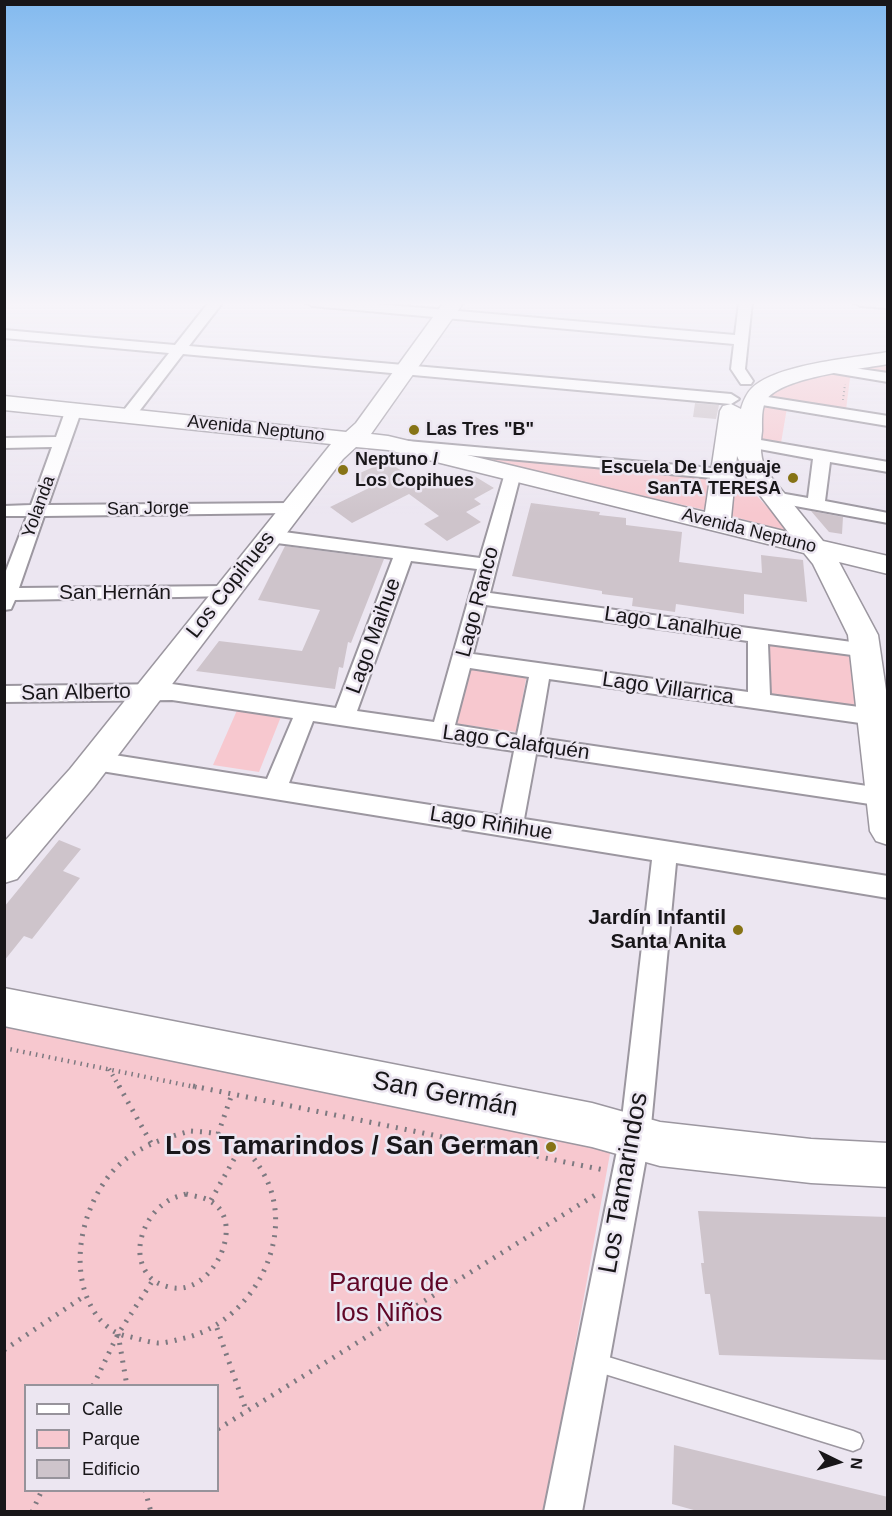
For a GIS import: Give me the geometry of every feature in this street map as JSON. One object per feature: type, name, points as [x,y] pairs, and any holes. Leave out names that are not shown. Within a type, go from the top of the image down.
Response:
[{"type":"main road","name":"Los Copihues","points":[[4,868],[95,761],[338,449],[364,428],[403,373]]},
{"type":"main road","points":[[717,524],[723,474],[744,393],[773,373]]},
{"type":"main road","points":[[744,393],[765,389],[782,380],[824,373]]},
{"type":"main road","points":[[744,393],[749,443],[748,457],[753,471],[831,570],[860,627],[867,650],[888,831]]},
{"type":"main road","name":"Avenida Neptuno","points":[[4,403],[400,445],[888,565]]},
{"type":"main road","name":"San Germán","points":[[4,1007],[580,1122],[632,1155],[660,1144],[811,1161],[888,1165]]},
{"type":"street","points":[[128,415],[162,373]]},
{"type":"street","points":[[459,373],[744,393],[842,414],[888,421]]},
{"type":"street","points":[[738,373],[744,393]]},
{"type":"street","points":[[856,373],[888,378]]},
{"type":"street","name":"Yolanda","points":[[6,598],[74,409]]},
{"type":"street","points":[[4,443],[62,442]]},
{"type":"street","points":[[749,443],[888,467]]},
{"type":"street","name":"Avenida Neptuno","points":[[400,445],[723,474]]},
{"type":"street","points":[[816,505],[822,456]]},
{"type":"street","name":"Lago Ranco","points":[[442,732],[513,473]]},
{"type":"street","points":[[774,497],[888,518]]},
{"type":"street","name":"San Jorge","points":[[4,511],[291,508]]},
{"type":"street","points":[[269,536],[488,565]]},
{"type":"street","name":"Lago Maihue","points":[[344,717],[404,554]]},
{"type":"street","name":"San Hernán","points":[[6,598],[226,592]]},
{"type":"street","name":"Lago Lanalhue","points":[[479,598],[867,650]]},
{"type":"street","points":[[758,635],[759,701]]},
{"type":"street","name":"Lago Villarrica","points":[[462,660],[874,717]]},
{"type":"street","points":[[512,827],[540,671]]},
{"type":"street","name":"Lago Calafquén","points":[[148,692],[172,692],[884,797]]},
{"type":"street","name":"San Alberto","points":[[4,694],[148,692]]},
{"type":"street","points":[[275,789],[306,712]]},
{"type":"street","name":"Lago Riñihue","points":[[95,761],[888,887]]},
{"type":"street","name":"Los Tamarindos","points":[[563,1512],[632,1155],[665,852]]},
{"type":"lane","points":[[591,1361],[853,1441]]},
{"type":"path","points":[[840,373],[842,414]]},
{"type":"path","points":[[4,1048],[232,1094],[632,1155]]},
{"type":"path","points":[[109,1069],[151,1143]]},
{"type":"path","points":[[218,1134],[232,1094]]},
{"type":"path","points":[[191,1131],[218,1134],[242,1145],[263,1167],[276,1197],[277,1232],[267,1268],[246,1301],[217,1328],[192,1340],[166,1345],[141,1343],[118,1334],[105,1323],[86,1295],[79,1264],[82,1232],[93,1200],[111,1173],[136,1151],[151,1143],[163,1137],[191,1131]]},
{"type":"path","points":[[211,1200],[242,1145]]},
{"type":"path","points":[[219,1428],[632,1155]]},
{"type":"path","points":[[186,1194],[199,1195],[211,1200],[220,1209],[227,1235],[223,1252],[215,1267],[203,1279],[188,1286],[173,1288],[153,1280],[141,1262],[140,1246],[143,1231],[150,1218],[160,1206],[173,1198],[186,1194]]},
{"type":"path","points":[[94,1384],[118,1334],[153,1280]]},
{"type":"path","points":[[4,1350],[86,1295]]},
{"type":"path","points":[[217,1328],[246,1410]]},
{"type":"path","points":[[118,1334],[126,1384]]},
{"type":"path","points":[[32,1512],[42,1492]]},
{"type":"path","points":[[145,1492],[151,1512]]},
{"type":"green space","points":[[837,373],[887,373],[887,375],[877,374],[850,378],[846,410],[788,402],[781,443],[761,441],[759,412],[767,399],[780,390],[797,383]]},
{"type":"green space","points":[[469,456],[713,479],[705,510]]},
{"type":"green space","points":[[729,474],[757,496],[790,532],[727,515]]},
{"type":"green space","points":[[764,639],[854,651],[858,709],[765,695]]},
{"type":"green space","points":[[467,666],[527,674],[516,732],[451,723]]},
{"type":"green space","points":[[238,708],[282,714],[259,772],[213,765]]},
{"type":"green space","name":"Parque de los Niños","points":[[4,1023],[611,1148],[545,1511],[5,1511]]},
{"type":"building","points":[[695,403],[719,405],[716,419],[693,417]]},
{"type":"building","points":[[387,461],[415,480],[433,471],[451,483],[471,474],[494,488],[474,499],[481,504],[466,512],[481,522],[447,541],[424,524],[439,516],[409,494],[352,523],[330,507],[369,488],[353,476]]},
{"type":"building","points":[[531,503],[600,512],[599,515],[626,518],[626,525],[682,532],[679,562],[762,573],[761,555],[803,560],[807,602],[744,594],[744,614],[676,604],[675,612],[632,606],[633,598],[602,594],[602,591],[512,576]]},
{"type":"building","points":[[811,511],[843,517],[842,534],[829,532]]},
{"type":"building","points":[[285,546],[384,559],[351,643],[348,642],[343,668],[339,667],[335,689],[196,671],[219,641],[302,651],[320,610],[258,600]]},
{"type":"building","points":[[59,840],[81,849],[63,871],[80,878],[32,939],[24,936],[4,961],[4,907]]},
{"type":"building","points":[[698,1211],[888,1217],[888,1360],[719,1355],[710,1294],[705,1294]]},
{"type":"building","points":[[674,1445],[888,1497],[888,1512],[701,1512],[672,1504]]},
{"type":"place","name":"Las Tres \"B\"","points":[[414,430]]},
{"type":"place","name":"Neptuno / Los Copihues","points":[[343,470]]},
{"type":"place","name":"Escuela De Lenguaje SanTA TERESA","points":[[793,478]]},
{"type":"place","name":"Jardín Infantil Santa Anita","points":[[738,930]]},
{"type":"place","name":"Los Tamarindos / San German","points":[[551,1147]]}]
